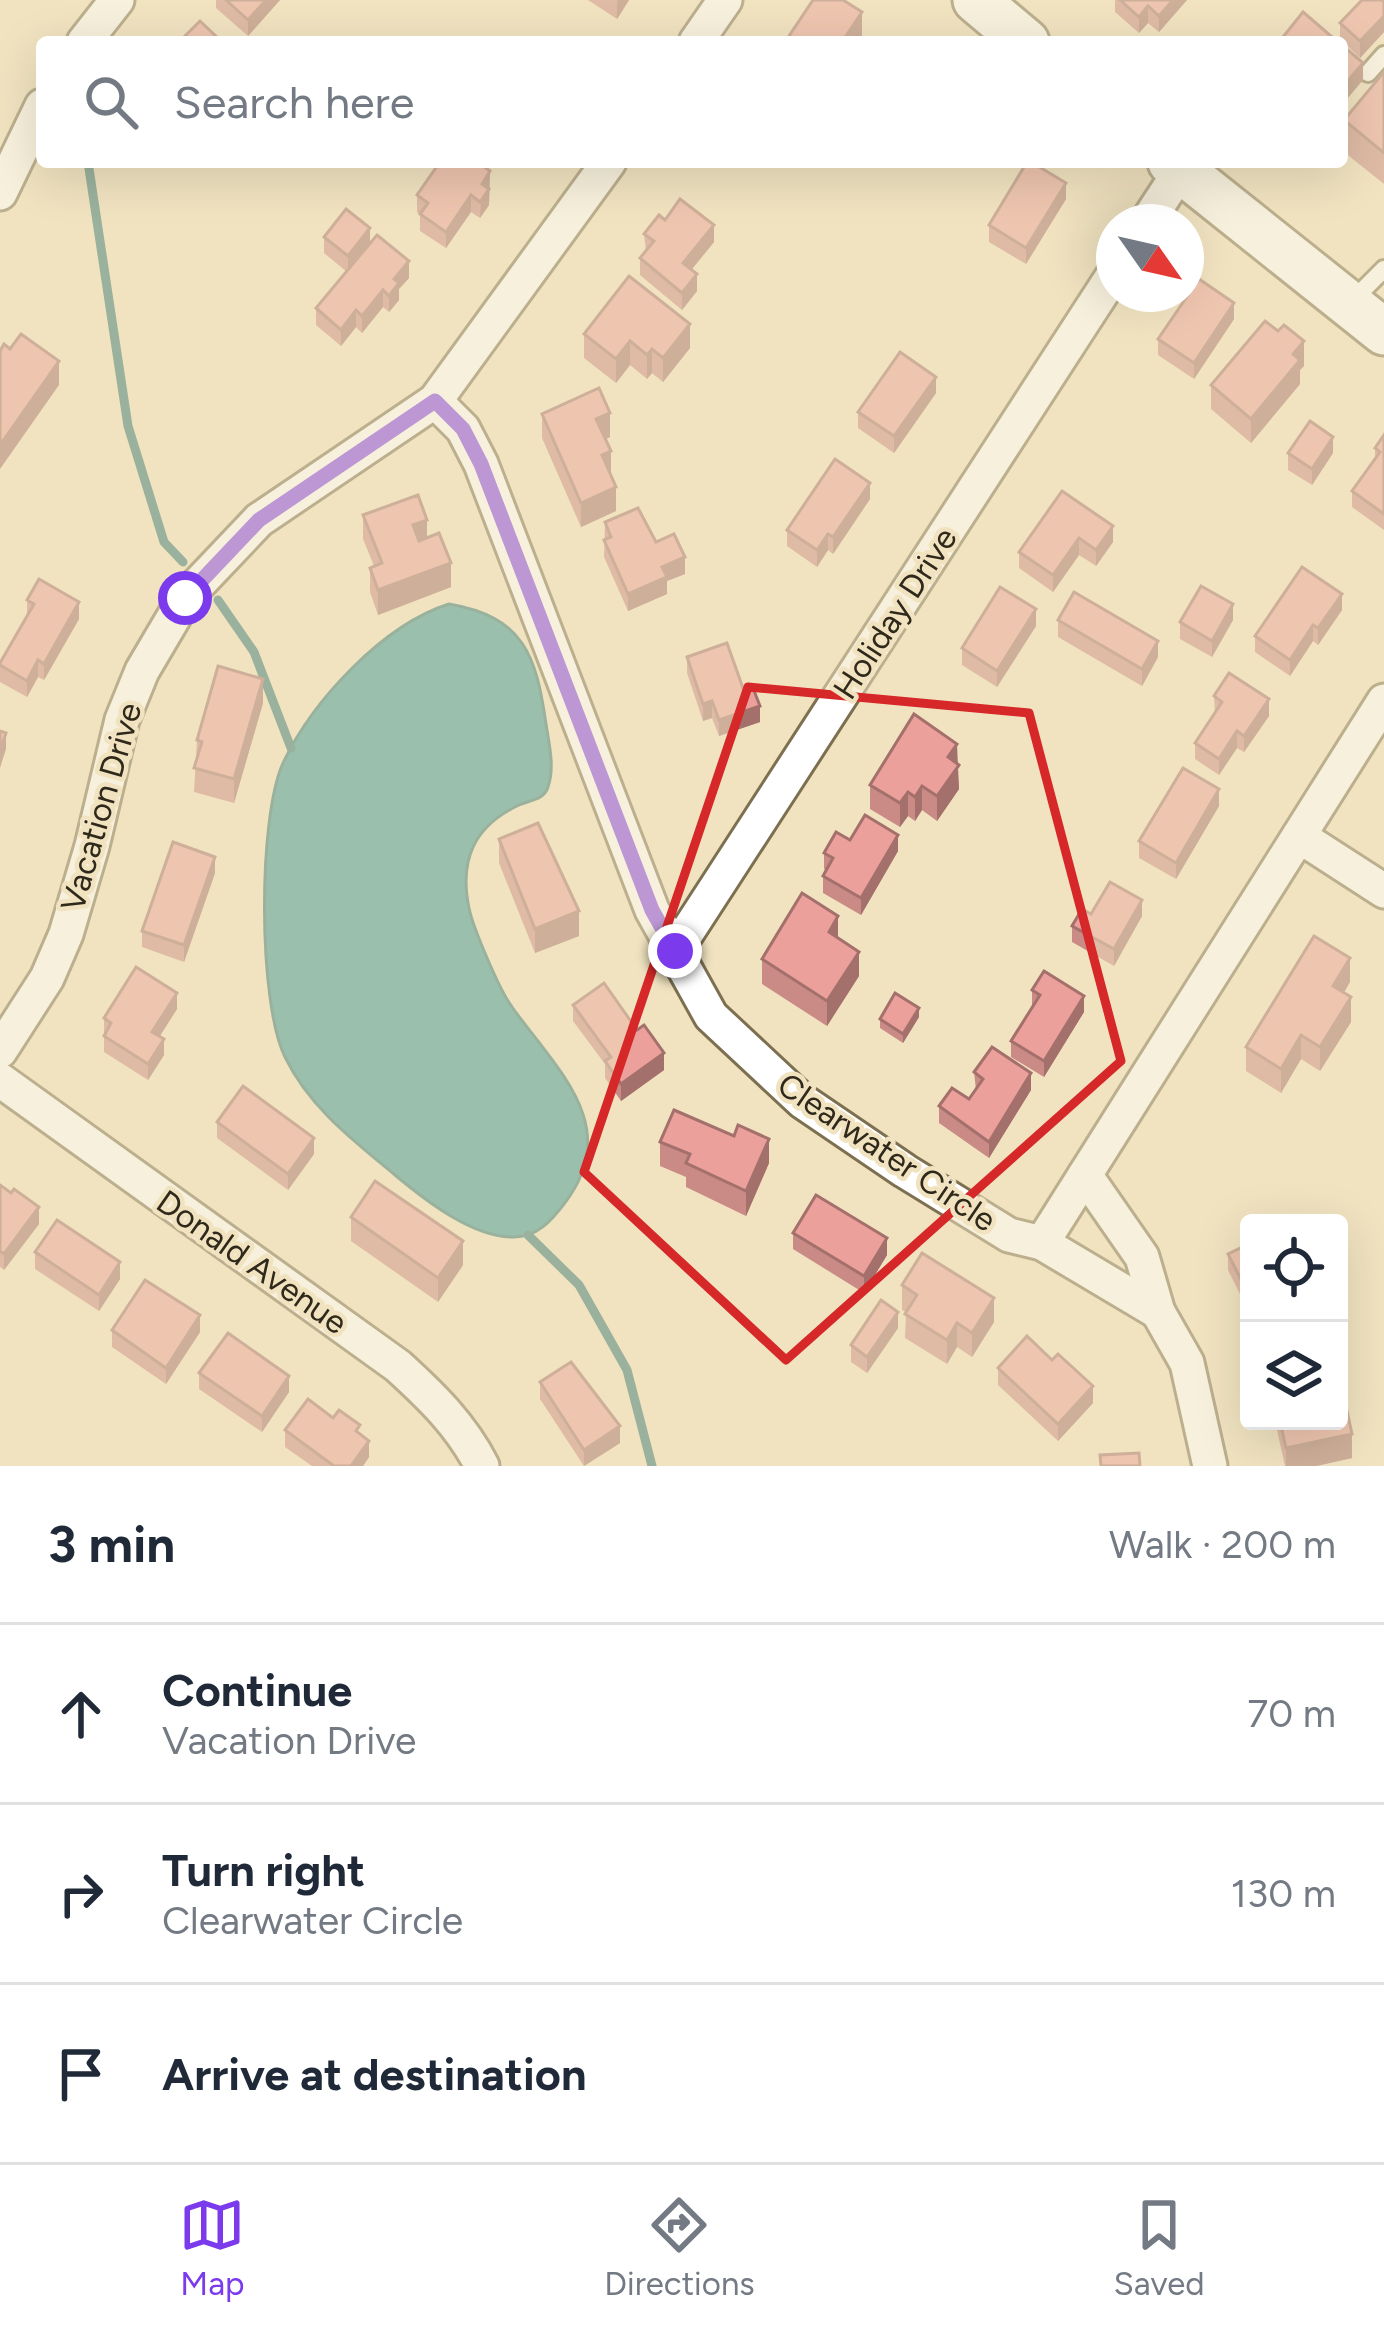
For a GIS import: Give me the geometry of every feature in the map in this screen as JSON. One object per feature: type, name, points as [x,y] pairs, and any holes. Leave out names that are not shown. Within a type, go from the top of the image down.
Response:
[{"type":"street","points":[[89,36],[117,0]]},
{"type":"street","points":[[700,36],[725,0]]},
{"type":"street","points":[[976,0],[1019,36]]},
{"type":"street","points":[[0,193],[36,118]]},
{"type":"street","name":"Vacation Drive","points":[[0,1051],[60,949],[92,847],[122,720],[142,670],[177,610],[259,520],[435,401],[605,168]]},
{"type":"street","points":[[1156,204],[1175,168]]},
{"type":"street","points":[[1179,168],[1367,318]]},
{"type":"street","name":"Holiday Drive","points":[[675,951],[1096,302]]},
{"type":"street","name":"Clearwater Circle","points":[[435,401],[463,429],[481,464],[652,910],[711,1016],[802,1101],[905,1172],[1009,1235],[1042,1243],[1158,1312]]},
{"type":"street","points":[[1042,1243],[1384,701]]},
{"type":"street","points":[[1299,836],[1384,892]]},
{"type":"street","name":"Donald Avenue","points":[[0,1080],[398,1366],[445,1409],[482,1466]]},
{"type":"street","points":[[1084,1175],[1142,1257],[1158,1312],[1187,1363],[1210,1466]]},
{"type":"lane","points":[[1368,73],[1384,55]]},
{"type":"lane","points":[[1367,318],[1384,269]]},
{"type":"highlighted area","points":[[748,687],[1029,713],[1121,1061],[786,1360],[584,1172]]},
{"type":"water","points":[[449,604],[494,619],[522,643],[537,678],[551,756],[546,791],[491,823],[473,846],[466,875],[472,917],[494,974],[512,1007],[564,1077],[586,1124],[588,1150],[581,1176],[564,1204],[536,1231],[514,1237],[482,1231],[450,1216],[334,1122],[285,1057],[270,996],[266,866],[269,824],[283,763],[312,715],[352,668],[399,629]]},
{"type":"building","points":[[226,0],[266,0],[248,20]]},
{"type":"building","points":[[813,0],[843,0],[862,12],[846,36],[789,36]]},
{"type":"building","points":[[1120,0],[1173,0],[1159,16],[1148,6],[1139,17]]},
{"type":"building","points":[[1362,0],[1382,0],[1384,16],[1360,41],[1340,23]]},
{"type":"building","points":[[1303,12],[1331,36],[1284,36]]},
{"type":"building","points":[[200,21],[216,36],[185,36]]},
{"type":"building","points":[[1348,50],[1363,63],[1348,81]]},
{"type":"building","points":[[1384,72],[1384,153],[1348,123],[1348,115]]},
{"type":"building","points":[[436,168],[490,171],[482,184],[489,189],[480,202],[471,195],[446,232],[420,214],[428,203],[417,195]]},
{"type":"building","points":[[1023,168],[1041,168],[1066,183],[1026,248],[989,225]]},
{"type":"building","points":[[680,199],[714,225],[683,263],[697,274],[682,293],[640,258],[654,241],[644,234],[659,215],[665,220]]},
{"type":"building","points":[[346,209],[370,228],[348,256],[324,237]]},
{"type":"building","points":[[377,235],[409,261],[394,279],[399,283],[389,296],[383,290],[362,316],[356,310],[341,330],[316,308]]},
{"type":"building","points":[[629,276],[690,324],[663,358],[652,349],[647,355],[630,341],[616,359],[584,334]]},
{"type":"building","points":[[1204,282],[1234,303],[1194,363],[1158,339],[1176,312],[1204,312]]},
{"type":"building","points":[[1265,321],[1278,331],[1284,325],[1304,341],[1293,354],[1300,360],[1251,419],[1211,385]]},
{"type":"building","points":[[21,334],[59,361],[0,445],[0,351],[4,344],[10,349]]},
{"type":"building","points":[[900,352],[936,377],[894,436],[858,412]]},
{"type":"building","points":[[599,388],[610,413],[596,419],[611,451],[602,455],[616,487],[581,503],[542,414]]},
{"type":"building","points":[[1310,421],[1333,437],[1312,469],[1288,453]]},
{"type":"building","points":[[1384,435],[1384,514],[1352,491],[1380,452],[1375,448]]},
{"type":"building","points":[[835,459],[870,483],[833,537],[828,534],[817,550],[787,530]]},
{"type":"building","points":[[1062,491],[1113,526],[1096,550],[1079,538],[1053,575],[1019,552]]},
{"type":"building","points":[[418,495],[427,520],[413,525],[419,541],[439,533],[451,563],[378,590],[370,568],[382,563],[363,515]]},
{"type":"building","points":[[638,508],[656,542],[674,534],[685,557],[662,567],[667,577],[628,594],[604,540],[611,537],[605,522]]},
{"type":"building","points":[[1302,567],[1342,594],[1290,660],[1255,636]]},
{"type":"building","points":[[39,579],[79,602],[44,664],[38,660],[27,681],[0,663],[34,604],[27,600]]},
{"type":"building","points":[[1201,586],[1233,604],[1212,641],[1180,622]]},
{"type":"building","points":[[1000,587],[1036,609],[997,671],[962,648]]},
{"type":"building","points":[[1074,592],[1158,641],[1142,669],[1058,620]]},
{"type":"building","points":[[727,643],[744,691],[753,688],[760,706],[719,720],[712,701],[703,704],[687,657]]},
{"type":"building","points":[[218,666],[263,679],[234,779],[194,768]]},
{"type":"building","points":[[1229,673],[1269,699],[1244,736],[1237,731],[1219,759],[1195,743],[1222,702],[1214,696]]},
{"type":"building","points":[[914,714],[957,744],[948,757],[959,765],[937,796],[922,786],[915,797],[908,792],[900,803],[870,785]]},
{"type":"building","points":[[1183,768],[1219,789],[1176,863],[1139,841]]},
{"type":"building","points":[[865,815],[898,835],[861,898],[823,876],[833,858],[824,853],[836,832],[850,840]]},
{"type":"building","points":[[538,823],[579,911],[535,929],[499,839]]},
{"type":"building","points":[[173,842],[215,857],[184,945],[142,931]]},
{"type":"building","points":[[1110,882],[1142,900],[1114,949],[1072,926],[1082,909],[1091,914]]},
{"type":"building","points":[[802,893],[838,916],[829,932],[859,952],[827,1001],[762,959]]},
{"type":"building","points":[[1314,936],[1350,958],[1333,986],[1351,997],[1320,1047],[1301,1035],[1281,1069],[1246,1047]]},
{"type":"building","points":[[136,967],[177,993],[152,1032],[164,1039],[148,1064],[104,1036],[111,1023],[104,1018]]},
{"type":"building","points":[[1044,971],[1084,996],[1044,1061],[1011,1041],[1040,995],[1032,990]]},
{"type":"building","points":[[604,983],[637,1030],[644,1025],[664,1053],[621,1084],[605,1061],[611,1057],[573,1005]]},
{"type":"building","points":[[895,993],[919,1008],[903,1034],[880,1019]]},
{"type":"building","points":[[992,1047],[1031,1073],[989,1142],[939,1106],[952,1088],[969,1099],[983,1079],[974,1072]]},
{"type":"building","points":[[243,1086],[314,1138],[288,1174],[217,1122]]},
{"type":"building","points":[[674,1110],[734,1136],[738,1125],[769,1139],[746,1191],[686,1163],[690,1154],[660,1142]]},
{"type":"building","points":[[375,1181],[463,1241],[438,1278],[351,1217]]},
{"type":"building","points":[[0,1185],[39,1207],[4,1254],[0,1251]]},
{"type":"building","points":[[816,1195],[887,1238],[864,1276],[793,1233]]},
{"type":"building","points":[[57,1220],[120,1262],[99,1295],[35,1252]]},
{"type":"building","points":[[1240,1248],[1240,1277],[1228,1254]]},
{"type":"building","points":[[922,1253],[994,1298],[972,1333],[957,1323],[947,1340],[905,1314],[917,1295],[902,1285]]},
{"type":"building","points":[[145,1280],[200,1315],[166,1368],[112,1330]]},
{"type":"building","points":[[881,1300],[898,1312],[867,1357],[851,1345]]},
{"type":"building","points":[[228,1333],[289,1376],[262,1416],[199,1373]]},
{"type":"building","points":[[1027,1336],[1052,1360],[1058,1354],[1093,1386],[1058,1424],[998,1368]]},
{"type":"building","points":[[571,1362],[620,1426],[584,1450],[540,1382]]},
{"type":"building","points":[[308,1399],[333,1418],[339,1410],[360,1425],[356,1431],[369,1441],[351,1466],[334,1466],[285,1430]]},
{"type":"building","points":[[1348,1416],[1352,1434],[1286,1448],[1282,1430],[1348,1430]]},
{"type":"building","points":[[1139,1453],[1140,1466],[1101,1466],[1100,1455]]},
{"type":"waterway","points":[[89,168],[128,426],[164,542],[183,562]]},
{"type":"waterway","points":[[218,600],[254,652],[291,748]]},
{"type":"waterway","points":[[528,1235],[579,1285],[627,1370],[652,1466]]},
{"type":"route","points":[[185,598],[259,520],[435,401],[463,429],[481,464],[652,910],[675,951]]}]
